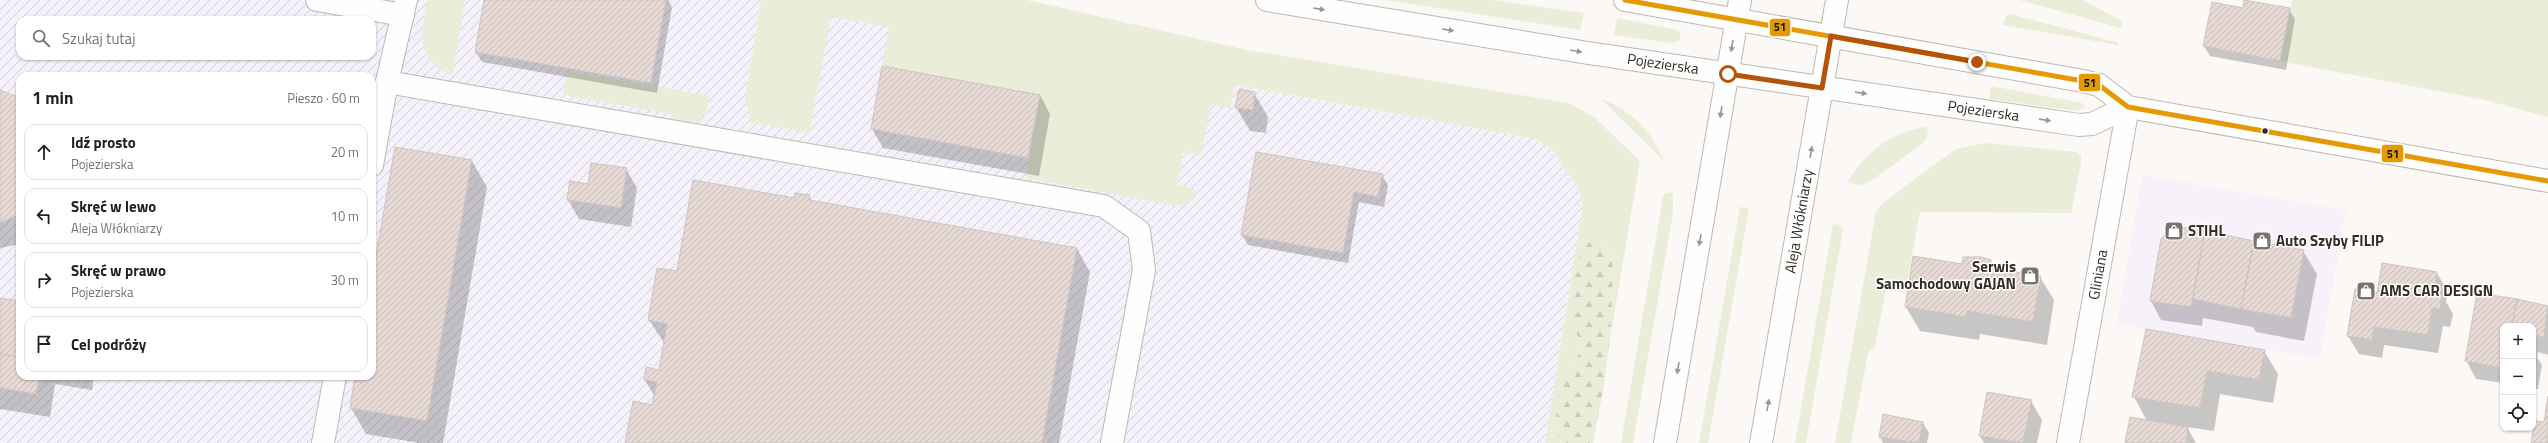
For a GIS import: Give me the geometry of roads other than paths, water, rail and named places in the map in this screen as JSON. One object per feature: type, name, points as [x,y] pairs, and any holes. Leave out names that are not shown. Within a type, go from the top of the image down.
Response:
[{"type":"street","points":[[317,0],[404,7],[387,82],[376,143]]},
{"type":"street","name":"Pojezierska","points":[[1267,0],[1588,53],[2079,125],[2092,124],[2128,107]]},
{"type":"street","points":[[1625,0],[1738,10],[1831,36],[2083,81],[2099,85],[2128,107],[2548,181]]},
{"type":"street","name":"Aleja Włókniarzy","points":[[1761,443],[1837,0]]},
{"type":"street","points":[[1665,443],[1738,10]]},
{"type":"street","points":[[387,82],[1104,206],[1139,231],[1144,270],[1112,443]]},
{"type":"street","name":"Gliniana","points":[[2068,443],[2128,107]]},
{"type":"street","points":[[323,443],[334,380]]},
{"type":"place","name":"STIHL","points":[[2174,231]]},
{"type":"place","name":"Auto Szyby FILIP","points":[[2262,241]]},
{"type":"place","name":"Serwis Samochodowy GAJAN","points":[[2030,276]]},
{"type":"place","name":"AMS CAR DESIGN","points":[[2366,291]]}]
